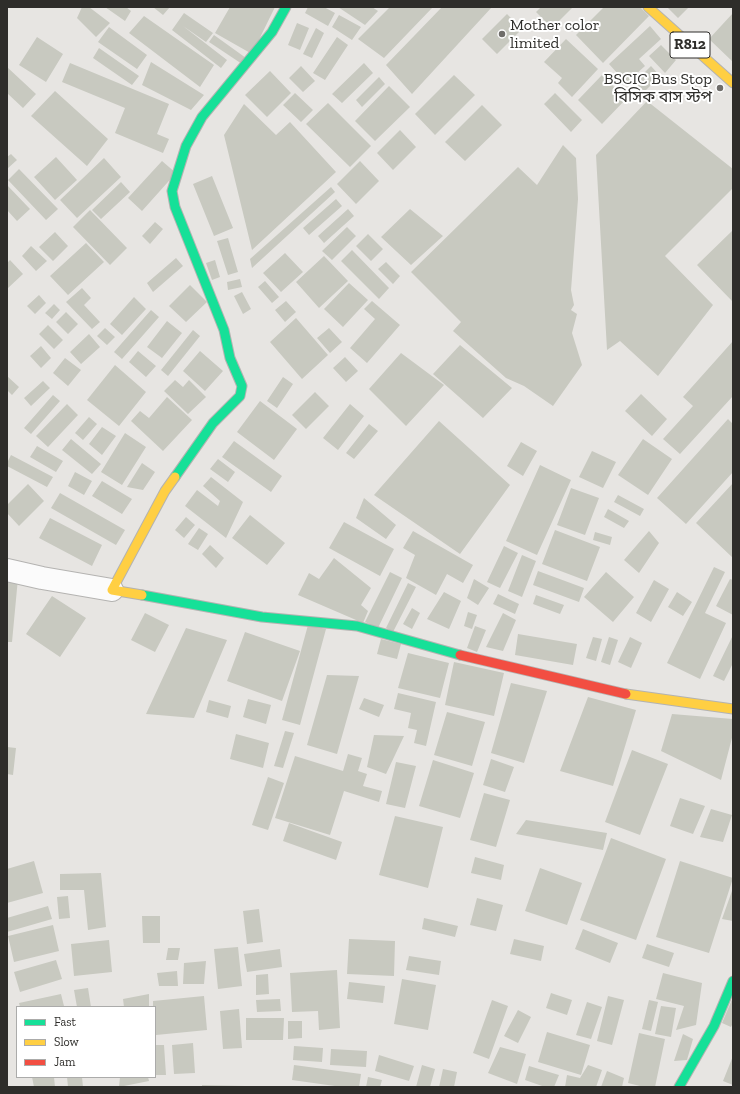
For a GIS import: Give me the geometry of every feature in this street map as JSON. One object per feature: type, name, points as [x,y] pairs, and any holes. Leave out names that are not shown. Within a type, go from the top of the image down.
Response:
[{"type":"street","points":[[112,590],[166,491],[212,423],[240,396],[242,386],[230,358],[224,330],[175,208],[172,191],[186,146],[202,117],[272,32],[286,7]]},
{"type":"street","name":"R812","points":[[648,7],[733,83]]},
{"type":"street","points":[[7,570],[42,578],[262,617],[357,626],[469,657],[627,694],[733,709]]},
{"type":"street","points":[[679,1087],[714,1026],[733,981]]},
{"type":"building","points":[[82,7],[89,7],[110,23],[96,37],[77,18]]},
{"type":"building","points":[[105,7],[126,7],[131,11],[125,21]]},
{"type":"building","points":[[153,7],[170,7],[163,15]]},
{"type":"building","points":[[230,7],[275,7],[252,54],[215,33]]},
{"type":"building","points":[[308,7],[324,7],[335,13],[328,26],[305,13]]},
{"type":"building","points":[[338,7],[372,7],[378,11],[365,25]]},
{"type":"building","points":[[390,7],[433,7],[384,58],[358,39]]},
{"type":"building","points":[[442,7],[492,7],[412,94],[386,65]]},
{"type":"building","points":[[541,7],[573,7],[552,28],[536,12]]},
{"type":"building","points":[[604,7],[640,7],[649,16],[603,63],[576,35]]},
{"type":"building","points":[[667,7],[689,7],[678,18]]},
{"type":"building","points":[[184,13],[213,33],[206,42],[183,26],[227,60],[221,68],[172,30]]},
{"type":"building","points":[[733,13],[733,62],[709,39]]},
{"type":"building","name":"Mother color limited","points":[[507,14],[522,29],[497,54],[482,39]]},
{"type":"building","points":[[339,15],[361,27],[352,40],[332,27]]},
{"type":"building","points":[[144,16],[214,65],[200,87],[129,33]]},
{"type":"building","points":[[297,23],[309,28],[300,50],[288,45]]},
{"type":"building","points":[[650,26],[661,39],[639,59],[645,66],[626,83],[609,64]]},
{"type":"building","points":[[109,27],[147,55],[137,69],[98,42]]},
{"type":"building","points":[[316,28],[324,33],[312,58],[303,54]]},
{"type":"building","points":[[214,35],[246,58],[242,64],[209,42]]},
{"type":"building","points":[[37,37],[63,54],[46,82],[19,65]]},
{"type":"building","points":[[337,37],[348,45],[325,80],[313,73]]},
{"type":"building","points":[[566,39],[598,69],[572,97],[558,83],[562,78],[544,62]]},
{"type":"building","points":[[661,45],[676,60],[665,73],[649,56]]},
{"type":"building","points":[[99,48],[139,76],[132,85],[93,58]]},
{"type":"building","points":[[151,62],[204,95],[191,110],[142,85]]},
{"type":"building","points":[[70,63],[169,104],[157,134],[169,139],[163,153],[115,133],[125,108],[62,82]]},
{"type":"building","points":[[364,63],[373,73],[342,103],[332,94]]},
{"type":"building","points":[[301,66],[315,81],[303,92],[289,78]]},
{"type":"building","points":[[651,66],[660,76],[639,97],[630,87]]},
{"type":"building","points":[[7,67],[36,94],[23,108],[7,93]]},
{"type":"building","points":[[270,71],[291,93],[267,117],[245,95]]},
{"type":"building","points":[[454,75],[475,95],[435,135],[415,114]]},
{"type":"building","points":[[602,75],[626,99],[602,124],[578,100]]},
{"type":"building","points":[[379,77],[385,84],[362,107],[356,100]]},
{"type":"building","points":[[389,86],[410,107],[375,141],[355,121]]},
{"type":"building","points":[[55,91],[108,139],[87,166],[31,116]]},
{"type":"building","points":[[295,93],[313,110],[301,122],[283,105]]},
{"type":"building","points":[[555,93],[582,120],[571,132],[544,104]]},
{"type":"building","points":[[647,101],[733,169],[733,188],[665,256],[713,305],[658,376],[620,341],[607,350],[596,155]]},
{"type":"building","points":[[328,103],[371,146],[350,167],[306,124]]},
{"type":"building","points":[[244,104],[276,135],[290,122],[336,172],[252,250],[224,135]]},
{"type":"building","points":[[482,105],[502,125],[465,161],[445,142]]},
{"type":"building","points":[[400,130],[416,147],[393,170],[377,153]]},
{"type":"building","points":[[563,145],[576,158],[578,199],[571,290],[574,305],[571,310],[577,314],[572,333],[582,365],[553,406],[524,386],[506,378],[453,331],[461,322],[411,272],[518,167],[537,185]]},
{"type":"building","points":[[11,154],[17,160],[7,169],[7,157]]},
{"type":"building","points":[[56,157],[77,180],[55,200],[34,177]]},
{"type":"building","points":[[104,158],[121,177],[77,218],[60,200]]},
{"type":"building","points":[[162,161],[176,173],[142,211],[128,198]]},
{"type":"building","points":[[360,161],[379,181],[356,204],[337,184]]},
{"type":"building","points":[[19,169],[58,209],[46,220],[8,180]]},
{"type":"building","points":[[212,176],[233,228],[214,236],[193,184]]},
{"type":"building","points":[[121,182],[130,192],[101,219],[92,210]]},
{"type":"building","points":[[7,185],[30,209],[17,221],[7,210]]},
{"type":"building","points":[[331,187],[335,192],[252,268],[250,259]]},
{"type":"building","points":[[336,199],[342,206],[309,235],[303,228]]},
{"type":"building","points":[[348,209],[354,216],[324,243],[318,236]]},
{"type":"building","points":[[410,209],[443,236],[411,265],[381,237]]},
{"type":"building","points":[[90,210],[127,248],[110,265],[73,227]]},
{"type":"building","points":[[155,222],[163,229],[150,244],[142,236]]},
{"type":"building","points":[[347,227],[356,236],[332,260],[322,251]]},
{"type":"building","points":[[733,230],[733,302],[697,265]]},
{"type":"building","points":[[55,232],[68,246],[53,261],[39,247]]},
{"type":"building","points":[[368,234],[383,249],[371,261],[356,246]]},
{"type":"building","points":[[228,238],[238,272],[228,275],[217,241]]},
{"type":"building","points":[[86,243],[104,262],[68,295],[50,276]]},
{"type":"building","points":[[31,246],[47,261],[36,271],[22,256]]},
{"type":"building","points":[[352,250],[389,288],[379,299],[341,261]]},
{"type":"building","points":[[285,253],[303,272],[281,292],[263,273]]},
{"type":"building","points":[[324,256],[348,281],[319,308],[296,282]]},
{"type":"building","points":[[176,258],[183,266],[153,292],[147,283]]},
{"type":"building","points":[[10,260],[23,274],[7,289],[7,263]]},
{"type":"building","points":[[215,260],[220,277],[212,280],[206,263]]},
{"type":"building","points":[[386,262],[400,276],[393,284],[378,269]]},
{"type":"building","points":[[240,279],[242,287],[228,290],[227,282]]},
{"type":"building","points":[[265,281],[279,297],[272,303],[258,287]]},
{"type":"building","points":[[349,283],[368,300],[343,327],[324,309]]},
{"type":"building","points":[[190,285],[207,302],[186,322],[169,306]]},
{"type":"building","points":[[82,288],[91,298],[84,305],[100,322],[92,329],[66,302]]},
{"type":"building","points":[[242,292],[251,309],[243,314],[234,296]]},
{"type":"building","points":[[39,295],[46,303],[35,314],[27,306]]},
{"type":"building","points":[[134,297],[146,309],[122,335],[110,324]]},
{"type":"building","points":[[286,301],[296,312],[285,322],[275,310]]},
{"type":"building","points":[[372,301],[400,325],[367,363],[350,348],[375,319],[364,309]]},
{"type":"building","points":[[54,304],[60,310],[52,319],[45,313]]},
{"type":"building","points":[[151,310],[159,317],[122,359],[114,352]]},
{"type":"building","points":[[66,312],[78,324],[68,334],[56,322]]},
{"type":"building","points":[[296,318],[328,355],[302,379],[270,342]]},
{"type":"building","points":[[167,321],[182,333],[162,358],[147,347]]},
{"type":"building","points":[[48,325],[63,340],[54,349],[39,334]]},
{"type":"building","points":[[105,328],[115,337],[107,345],[97,336]]},
{"type":"building","points":[[329,328],[342,342],[330,353],[317,338]]},
{"type":"building","points":[[193,330],[200,336],[168,376],[161,370]]},
{"type":"building","points":[[89,334],[100,347],[81,364],[70,352]]},
{"type":"building","points":[[733,341],[733,396],[680,454],[663,439],[693,406],[683,397]]},
{"type":"building","points":[[460,345],[512,388],[483,418],[433,374]]},
{"type":"building","points":[[41,346],[51,358],[41,368],[30,356]]},
{"type":"building","points":[[138,351],[156,366],[146,377],[129,362]]},
{"type":"building","points":[[200,351],[223,371],[205,391],[183,371]]},
{"type":"building","points":[[401,353],[444,385],[406,426],[369,389]]},
{"type":"building","points":[[345,357],[358,371],[346,382],[333,368]]},
{"type":"building","points":[[65,358],[81,370],[68,386],[53,373]]},
{"type":"building","points":[[115,365],[146,392],[119,426],[87,400]]},
{"type":"building","points":[[7,376],[19,387],[12,395],[7,390]]},
{"type":"building","points":[[283,377],[293,384],[277,408],[267,401]]},
{"type":"building","points":[[175,380],[183,387],[189,380],[206,397],[188,414],[164,391]]},
{"type":"building","points":[[43,381],[50,388],[31,406],[24,398]]},
{"type":"building","points":[[315,392],[329,406],[306,429],[292,415]]},
{"type":"building","points":[[641,394],[667,419],[652,436],[625,411]]},
{"type":"building","points":[[53,395],[60,401],[31,434],[24,428]]},
{"type":"building","points":[[167,397],[192,420],[163,451],[131,421],[140,411],[149,418]]},
{"type":"building","points":[[260,401],[297,429],[274,460],[237,432]]},
{"type":"building","points":[[67,404],[78,415],[48,447],[36,436]]},
{"type":"building","points":[[350,404],[364,416],[338,450],[323,438]]},
{"type":"building","points":[[89,417],[97,424],[83,440],[75,433]]},
{"type":"building","points":[[728,419],[733,424],[733,472],[686,524],[657,498]]},
{"type":"building","points":[[439,421],[510,485],[460,554],[374,495]]},
{"type":"building","points":[[369,424],[378,431],[354,459],[346,453]]},
{"type":"building","points":[[102,427],[116,436],[102,455],[89,444]]},
{"type":"building","points":[[125,433],[146,447],[122,485],[101,472]]},
{"type":"building","points":[[71,439],[101,464],[92,474],[62,450]]},
{"type":"building","points":[[643,439],[672,459],[648,495],[618,475]]},
{"type":"building","points":[[234,441],[282,476],[271,492],[222,457]]},
{"type":"building","points":[[521,442],[537,451],[523,476],[507,466]]},
{"type":"building","points":[[37,446],[63,461],[56,472],[30,457]]},
{"type":"building","points":[[592,451],[616,462],[603,488],[579,477]]},
{"type":"building","points":[[11,455],[53,477],[47,487],[7,466]]},
{"type":"building","points":[[218,459],[235,472],[228,482],[210,469]]},
{"type":"building","points":[[142,463],[155,472],[143,490],[127,487]]},
{"type":"building","points":[[540,465],[571,480],[537,555],[506,541]]},
{"type":"building","points":[[75,472],[92,481],[84,495],[68,486]]},
{"type":"building","points":[[211,477],[243,502],[226,538],[185,506],[197,490],[218,506],[220,501],[203,486]]},
{"type":"building","points":[[102,481],[132,499],[122,514],[92,496]]},
{"type":"building","points":[[733,483],[733,558],[696,523]]},
{"type":"building","points":[[28,484],[44,501],[19,526],[7,513],[7,505]]},
{"type":"building","points":[[571,488],[599,498],[585,535],[557,525]]},
{"type":"building","points":[[60,493],[125,530],[116,545],[51,508]]},
{"type":"building","points":[[618,495],[644,509],[640,516],[614,502]]},
{"type":"building","points":[[364,498],[396,525],[386,539],[356,518]]},
{"type":"building","points":[[608,509],[629,521],[624,528],[604,517]]},
{"type":"building","points":[[250,515],[285,543],[267,565],[232,538]]},
{"type":"building","points":[[186,517],[195,525],[184,538],[175,530]]},
{"type":"building","points":[[50,518],[102,545],[92,566],[39,538]]},
{"type":"building","points":[[344,522],[394,549],[380,576],[329,548]]},
{"type":"building","points":[[199,528],[208,534],[198,550],[188,544]]},
{"type":"building","points":[[555,530],[600,547],[587,581],[542,564]]},
{"type":"building","points":[[413,531],[473,565],[463,583],[447,574],[436,595],[406,578],[415,555],[403,548]]},
{"type":"building","points":[[649,531],[659,543],[639,573],[624,560]]},
{"type":"building","points":[[595,532],[612,537],[610,545],[593,540]]},
{"type":"building","points":[[210,545],[224,558],[216,568],[202,554]]},
{"type":"building","points":[[504,546],[518,553],[500,588],[487,582]]},
{"type":"building","points":[[522,555],[536,561],[522,597],[508,591]]},
{"type":"building","points":[[334,558],[371,588],[361,605],[368,611],[363,623],[298,595],[309,573],[319,579]]},
{"type":"building","points":[[714,567],[725,572],[705,613],[726,623],[700,679],[667,663]]},
{"type":"building","points":[[538,571],[584,588],[579,602],[533,585]]},
{"type":"building","points":[[390,572],[402,578],[378,628],[365,622]]},
{"type":"building","points":[[606,572],[634,597],[613,622],[584,597]]},
{"type":"building","points":[[7,577],[18,578],[12,642],[7,642]]},
{"type":"building","points":[[474,579],[489,588],[478,605],[467,598]]},
{"type":"building","points":[[730,579],[733,580],[733,615],[716,606]]},
{"type":"building","points":[[654,580],[669,589],[651,622],[636,613]]},
{"type":"building","points":[[408,583],[416,587],[393,632],[386,628]]},
{"type":"building","points":[[444,592],[461,601],[449,629],[427,619]]},
{"type":"building","points":[[677,592],[692,602],[683,616],[668,607]]},
{"type":"building","points":[[498,594],[519,604],[515,614],[493,604]]},
{"type":"building","points":[[536,595],[564,605],[560,614],[533,604]]},
{"type":"building","points":[[52,596],[86,618],[60,657],[26,634]]},
{"type":"building","points":[[412,608],[420,613],[412,629],[403,624]]},
{"type":"building","points":[[468,612],[477,615],[472,629],[464,626]]},
{"type":"building","points":[[145,613],[169,625],[155,652],[131,640]]},
{"type":"building","points":[[503,613],[516,620],[503,651],[486,647]]},
{"type":"building","points":[[308,625],[326,629],[300,725],[282,720]]},
{"type":"building","points":[[475,626],[486,630],[477,652],[467,648]]},
{"type":"building","points":[[186,628],[227,640],[194,718],[146,714]]},
{"type":"building","points":[[245,632],[300,651],[282,701],[227,681]]},
{"type":"building","points":[[518,634],[577,644],[573,665],[515,655]]},
{"type":"building","points":[[733,635],[733,663],[724,681],[713,676]]},
{"type":"building","points":[[593,637],[602,639],[596,661],[586,658]]},
{"type":"building","points":[[609,637],[618,640],[610,665],[601,662]]},
{"type":"building","points":[[630,637],[642,643],[631,668],[618,662]]},
{"type":"building","points":[[381,639],[401,644],[397,659],[377,654]]},
{"type":"building","points":[[408,653],[449,663],[440,698],[398,688]]},
{"type":"building","points":[[454,662],[504,673],[494,716],[445,705]]},
{"type":"building","points":[[327,675],[359,676],[337,754],[307,745]]},
{"type":"building","points":[[511,683],[547,691],[524,763],[491,753]]},
{"type":"building","points":[[398,693],[436,702],[426,746],[414,743],[417,730],[408,728],[411,713],[394,709]]},
{"type":"building","points":[[588,697],[636,710],[613,786],[560,771]]},
{"type":"building","points":[[364,698],[384,705],[379,717],[359,709]]},
{"type":"building","points":[[248,699],[271,705],[266,724],[243,717]]},
{"type":"building","points":[[209,700],[231,706],[228,718],[206,712]]},
{"type":"building","points":[[447,712],[485,722],[472,766],[434,755]]},
{"type":"building","points":[[672,714],[733,719],[733,734],[721,780],[661,751]]},
{"type":"building","points":[[285,731],[294,733],[283,768],[274,766]]},
{"type":"building","points":[[236,734],[269,743],[263,768],[230,759]]},
{"type":"building","points":[[374,735],[404,736],[386,774],[367,767]]},
{"type":"building","points":[[7,747],[16,748],[13,775],[7,774]]},
{"type":"building","points":[[632,750],[668,764],[640,835],[605,822]]},
{"type":"building","points":[[348,754],[362,758],[358,771],[367,774],[363,786],[382,791],[379,802],[344,791],[330,835],[275,818],[295,756],[343,771]]},
{"type":"building","points":[[491,759],[514,767],[505,792],[483,785]]},
{"type":"building","points":[[433,760],[474,773],[460,818],[419,806]]},
{"type":"building","points":[[396,762],[416,766],[405,808],[386,804]]},
{"type":"building","points":[[268,777],[284,783],[268,830],[252,825]]},
{"type":"building","points":[[484,793],[510,800],[496,847],[470,840]]},
{"type":"building","points":[[680,798],[705,806],[693,834],[670,826]]},
{"type":"building","points":[[711,809],[732,815],[723,842],[700,837]]},
{"type":"building","points":[[395,816],[443,827],[428,888],[379,875]]},
{"type":"building","points":[[526,820],[607,833],[603,850],[516,834]]},
{"type":"building","points":[[289,823],[342,842],[336,860],[283,841]]},
{"type":"building","points":[[611,838],[666,859],[636,940],[580,920]]},
{"type":"building","points":[[475,857],[504,865],[501,880],[471,873]]},
{"type":"building","points":[[34,861],[43,893],[7,903],[7,869]]},
{"type":"building","points":[[680,861],[733,878],[709,953],[656,937]]},
{"type":"building","points":[[540,868],[582,883],[567,925],[525,911]]},
{"type":"building","points":[[101,873],[106,927],[88,930],[84,890],[60,890],[60,874]]},
{"type":"building","points":[[733,888],[733,921],[722,919]]},
{"type":"building","points":[[68,896],[70,918],[59,919],[57,897]]},
{"type":"building","points":[[477,898],[503,905],[496,931],[470,925]]},
{"type":"building","points":[[48,906],[52,919],[7,932],[7,918]]},
{"type":"building","points":[[259,909],[263,942],[247,944],[243,911]]},
{"type":"building","points":[[142,916],[160,916],[160,943],[143,943]]},
{"type":"building","points":[[424,918],[458,926],[455,937],[422,929]]},
{"type":"building","points":[[53,925],[59,951],[14,962],[8,936]]},
{"type":"building","points":[[583,929],[618,943],[610,963],[575,949]]},
{"type":"building","points":[[349,939],[395,941],[394,976],[347,974]]},
{"type":"building","points":[[514,939],[544,946],[541,961],[510,954]]},
{"type":"building","points":[[109,940],[112,972],[74,976],[71,944]]},
{"type":"building","points":[[647,944],[674,953],[669,967],[642,958]]},
{"type":"building","points":[[238,947],[242,986],[218,989],[214,949]]},
{"type":"building","points":[[168,948],[180,948],[178,960],[166,960]]},
{"type":"building","points":[[280,949],[282,967],[247,972],[244,954]]},
{"type":"building","points":[[409,956],[441,961],[439,975],[406,970]]},
{"type":"building","points":[[56,960],[62,979],[20,992],[14,972]]},
{"type":"building","points":[[206,961],[204,984],[183,984],[184,963]]},
{"type":"building","points":[[337,970],[340,1028],[319,1030],[318,1011],[292,1012],[290,973]]},
{"type":"building","points":[[177,971],[178,986],[159,986],[157,973]]},
{"type":"building","points":[[663,973],[702,983],[696,1025],[676,1030],[684,1006],[656,999]]},
{"type":"building","points":[[268,974],[269,994],[256,995],[256,975]]},
{"type":"building","points":[[402,979],[436,985],[428,1030],[394,1024]]},
{"type":"building","points":[[349,982],[385,986],[383,1003],[347,999]]},
{"type":"building","points":[[88,988],[91,1006],[77,1006],[74,990]]},
{"type":"building","points":[[551,993],[572,1000],[567,1015],[546,1008]]},
{"type":"building","points":[[61,994],[64,1006],[20,1006],[19,1003]]},
{"type":"building","points":[[149,994],[149,1006],[124,1006],[123,999]]},
{"type":"building","points":[[204,996],[207,1030],[156,1035],[156,1006],[153,1006],[153,1001]]},
{"type":"building","points":[[608,996],[624,1000],[612,1045],[597,1041]]},
{"type":"building","points":[[733,997],[733,1023],[731,1027],[722,1023]]},
{"type":"building","points":[[280,999],[281,1011],[257,1012],[256,1000]]},
{"type":"building","points":[[492,1000],[508,1006],[489,1059],[473,1053]]},
{"type":"building","points":[[649,1000],[658,1002],[651,1031],[642,1029]]},
{"type":"building","points":[[587,1002],[602,1007],[591,1039],[576,1035]]},
{"type":"building","points":[[661,1006],[676,1008],[671,1037],[655,1034]]},
{"type":"building","points":[[239,1009],[242,1048],[223,1049],[220,1011]]},
{"type":"building","points":[[518,1010],[531,1017],[518,1043],[504,1036]]},
{"type":"building","points":[[246,1018],[284,1018],[283,1040],[246,1040]]},
{"type":"building","points":[[288,1021],[302,1021],[302,1038],[288,1039]]},
{"type":"building","points":[[547,1032],[590,1045],[581,1075],[538,1062]]},
{"type":"building","points":[[639,1033],[665,1039],[655,1087],[644,1087],[628,1083]]},
{"type":"building","points":[[683,1034],[693,1039],[687,1060],[674,1061]]},
{"type":"building","points":[[193,1043],[195,1073],[174,1074],[172,1045]]},
{"type":"building","points":[[156,1045],[164,1045],[166,1075],[156,1075]]},
{"type":"building","points":[[294,1046],[323,1048],[322,1062],[293,1060]]},
{"type":"building","points":[[500,1047],[526,1054],[517,1084],[488,1073]]},
{"type":"building","points":[[331,1049],[367,1051],[366,1067],[330,1065]]},
{"type":"building","points":[[379,1055],[414,1066],[409,1081],[375,1071]]},
{"type":"building","points":[[733,1056],[733,1085],[723,1081]]},
{"type":"building","points":[[294,1065],[361,1074],[359,1087],[342,1087],[292,1080]]},
{"type":"building","points":[[422,1065],[435,1069],[430,1087],[416,1087]]},
{"type":"building","points":[[588,1065],[602,1070],[596,1087],[565,1087],[567,1075],[580,1078]]},
{"type":"building","points":[[529,1066],[559,1075],[554,1087],[545,1087],[525,1080]]},
{"type":"building","points":[[443,1069],[457,1072],[454,1087],[439,1087]]},
{"type":"building","points":[[607,1071],[624,1078],[622,1087],[601,1087]]},
{"type":"building","points":[[368,1077],[382,1080],[380,1087],[366,1087]]},
{"type":"building","points":[[32,1078],[54,1078],[55,1087],[34,1087]]},
{"type":"building","points":[[67,1078],[82,1078],[83,1087],[68,1087]]},
{"type":"building","points":[[120,1078],[148,1078],[149,1081],[119,1087]]},
{"type":"building","points":[[202,1085],[245,1086],[245,1087],[202,1087]]},
{"type":"traffic: fast","points":[[175,477],[213,423],[240,396],[242,386],[230,358],[224,330],[175,207],[172,191],[186,146],[202,117],[272,32],[286,7]]},
{"type":"traffic: fast","points":[[142,595],[262,617],[357,626],[460,655]]},
{"type":"traffic: fast","points":[[679,1087],[714,1026],[733,981]]},
{"type":"traffic: slow","points":[[648,7],[733,83]]},
{"type":"traffic: slow","points":[[142,595],[112,590],[165,491],[175,477]]},
{"type":"traffic: slow","points":[[626,694],[733,709]]},
{"type":"traffic: jam","points":[[460,655],[626,694]]},
{"type":"place","name":"Mother color limited","points":[[502,34]]},
{"type":"place","name":"BSCIC Bus Stop বিসিক বাস স্টপ","points":[[720,88]]}]
